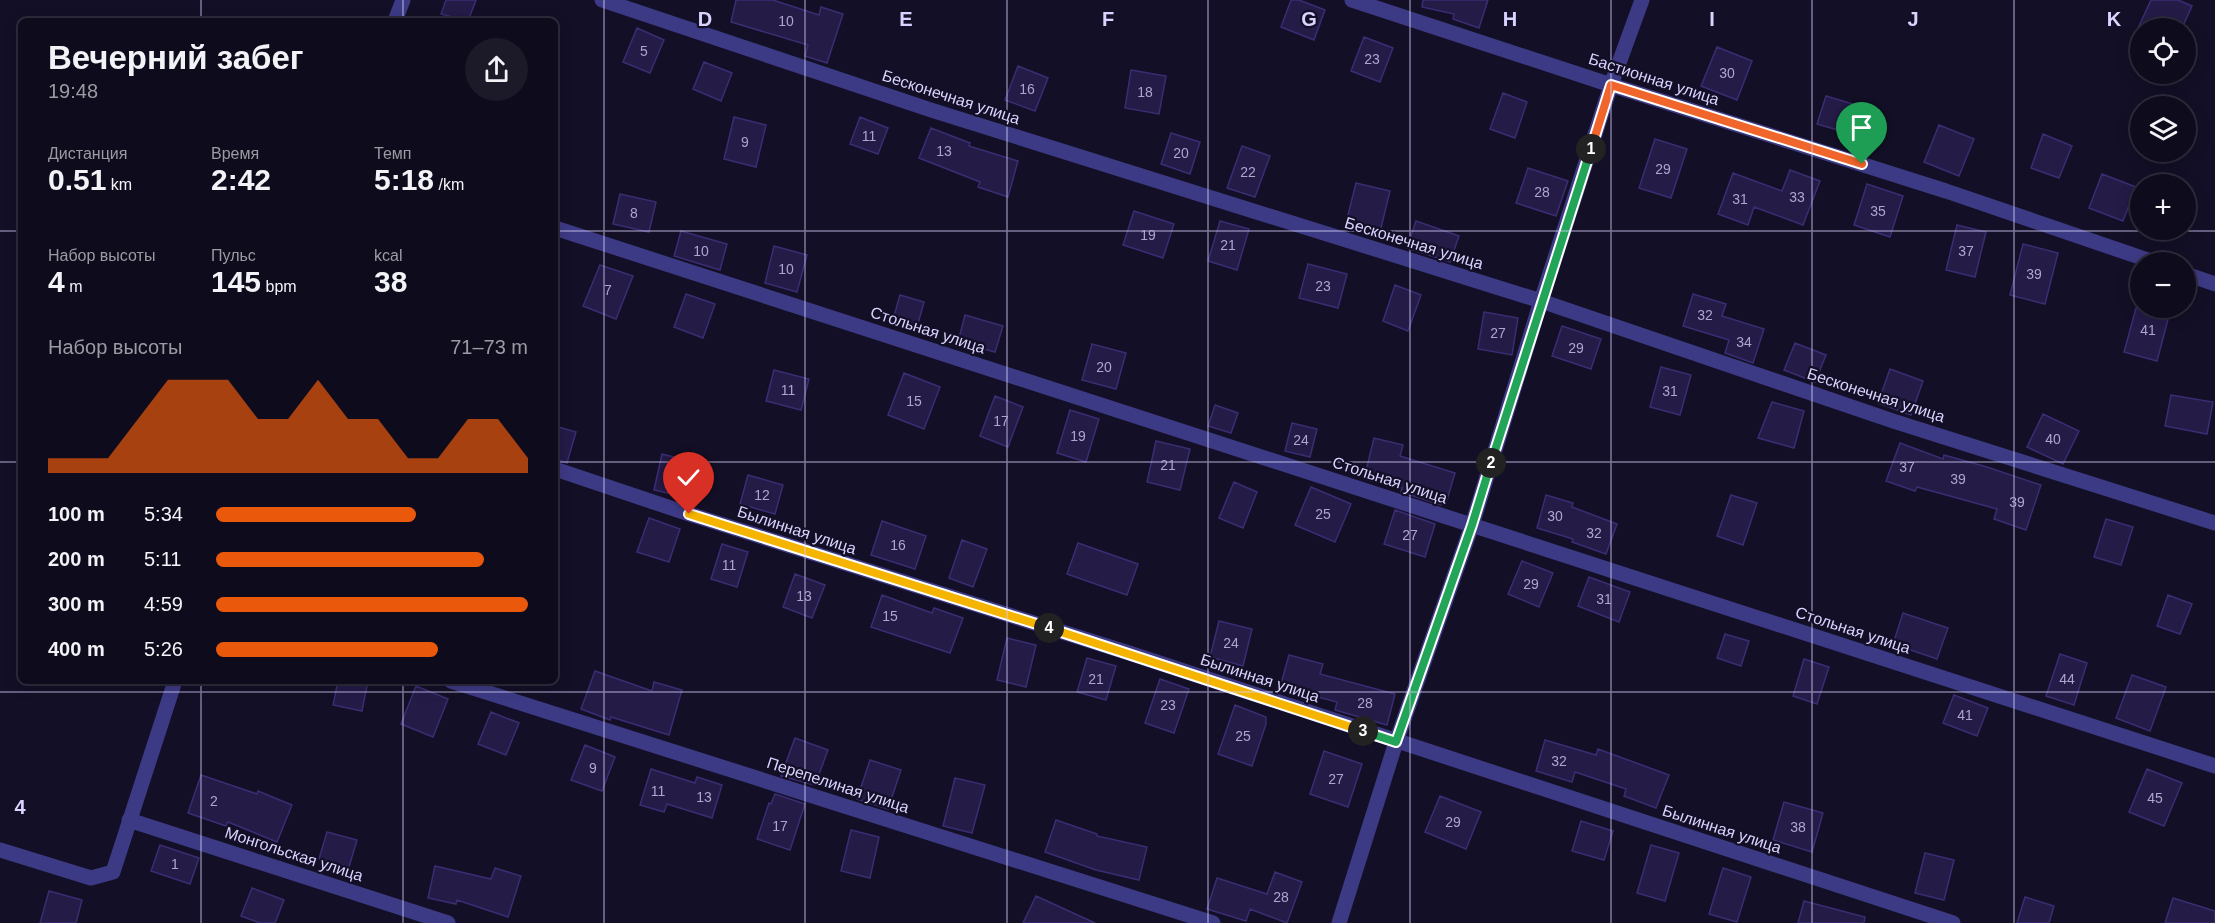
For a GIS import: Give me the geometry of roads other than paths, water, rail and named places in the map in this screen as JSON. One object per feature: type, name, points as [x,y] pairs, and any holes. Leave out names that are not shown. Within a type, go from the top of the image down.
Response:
[{"type":"street","points":[[396,18],[403,0]]},
{"type":"street","name":"Бесконечная улица","points":[[602,0],[931,110],[1541,301],[1893,421],[2215,523]]},
{"type":"street","name":"Бастионная улица","points":[[1352,0],[1946,191],[2130,254]]},
{"type":"street","points":[[1339,923],[1396,742],[1472,525],[1611,85],[1642,0]]},
{"type":"street","name":"Стольная улица","points":[[558,229],[2215,766]]},
{"type":"street","points":[[2196,277],[2215,284]]},
{"type":"street","name":"Былинная улица","points":[[558,470],[689,514],[1129,653],[1953,923]]},
{"type":"street","points":[[0,850],[91,878],[113,872],[174,684]]},
{"type":"street","name":"Перепелиная улица","points":[[460,684],[1213,923]]},
{"type":"street","name":"Монгольская улица","points":[[129,820],[448,923]]}]
